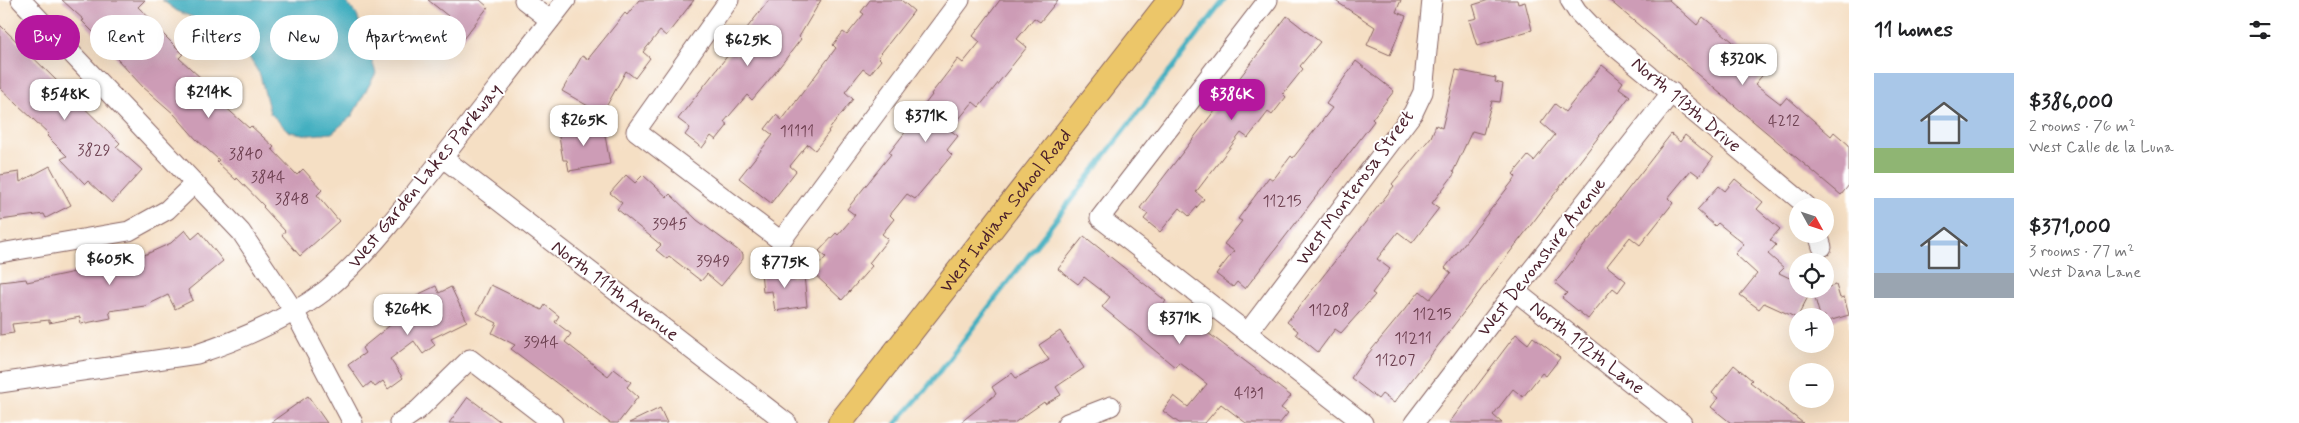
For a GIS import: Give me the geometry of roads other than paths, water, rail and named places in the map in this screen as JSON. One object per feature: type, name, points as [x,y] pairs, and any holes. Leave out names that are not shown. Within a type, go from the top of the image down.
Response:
[{"type":"main road","name":"West Indian School Road","points":[[840,423],[1170,0]]},
{"type":"street","points":[[21,0],[242,232],[294,311],[353,423]]},
{"type":"street","points":[[524,0],[550,20]]},
{"type":"street","name":"West Garden Lakes Parkway","points":[[0,383],[197,354],[227,344],[294,311],[324,291],[362,255],[443,158],[566,0]]},
{"type":"street","points":[[729,0],[636,131],[781,241],[960,0]]},
{"type":"street","points":[[1268,0],[1100,218],[1363,423]]},
{"type":"street","name":"West Monterosa Street","points":[[1247,333],[1413,113],[1423,92],[1432,0]]},
{"type":"street","name":"North 113th Drive","points":[[1570,0],[1577,11],[1596,31],[1672,92],[1798,198]]},
{"type":"street","name":"West Devonshire Avenue","points":[[1414,423],[1672,92]]},
{"type":"street","name":"North 111th Avenue","points":[[443,158],[787,423]]},
{"type":"street","points":[[0,253],[129,231],[167,210],[195,183]]},
{"type":"street","name":"North 112th Lane","points":[[1515,291],[1682,423]]},
{"type":"street","points":[[399,423],[418,410],[470,359],[553,423]]},
{"type":"street","points":[[1067,423],[1111,406]]},
{"type":"water","points":[[162,0],[344,0],[357,15],[348,15],[348,60],[372,60],[376,73],[352,116],[332,133],[310,135],[289,132],[270,113],[260,75],[251,60],[260,60],[260,15],[187,15],[177,11]]},
{"type":"waterway","points":[[896,423],[926,389],[1224,0]]}]
